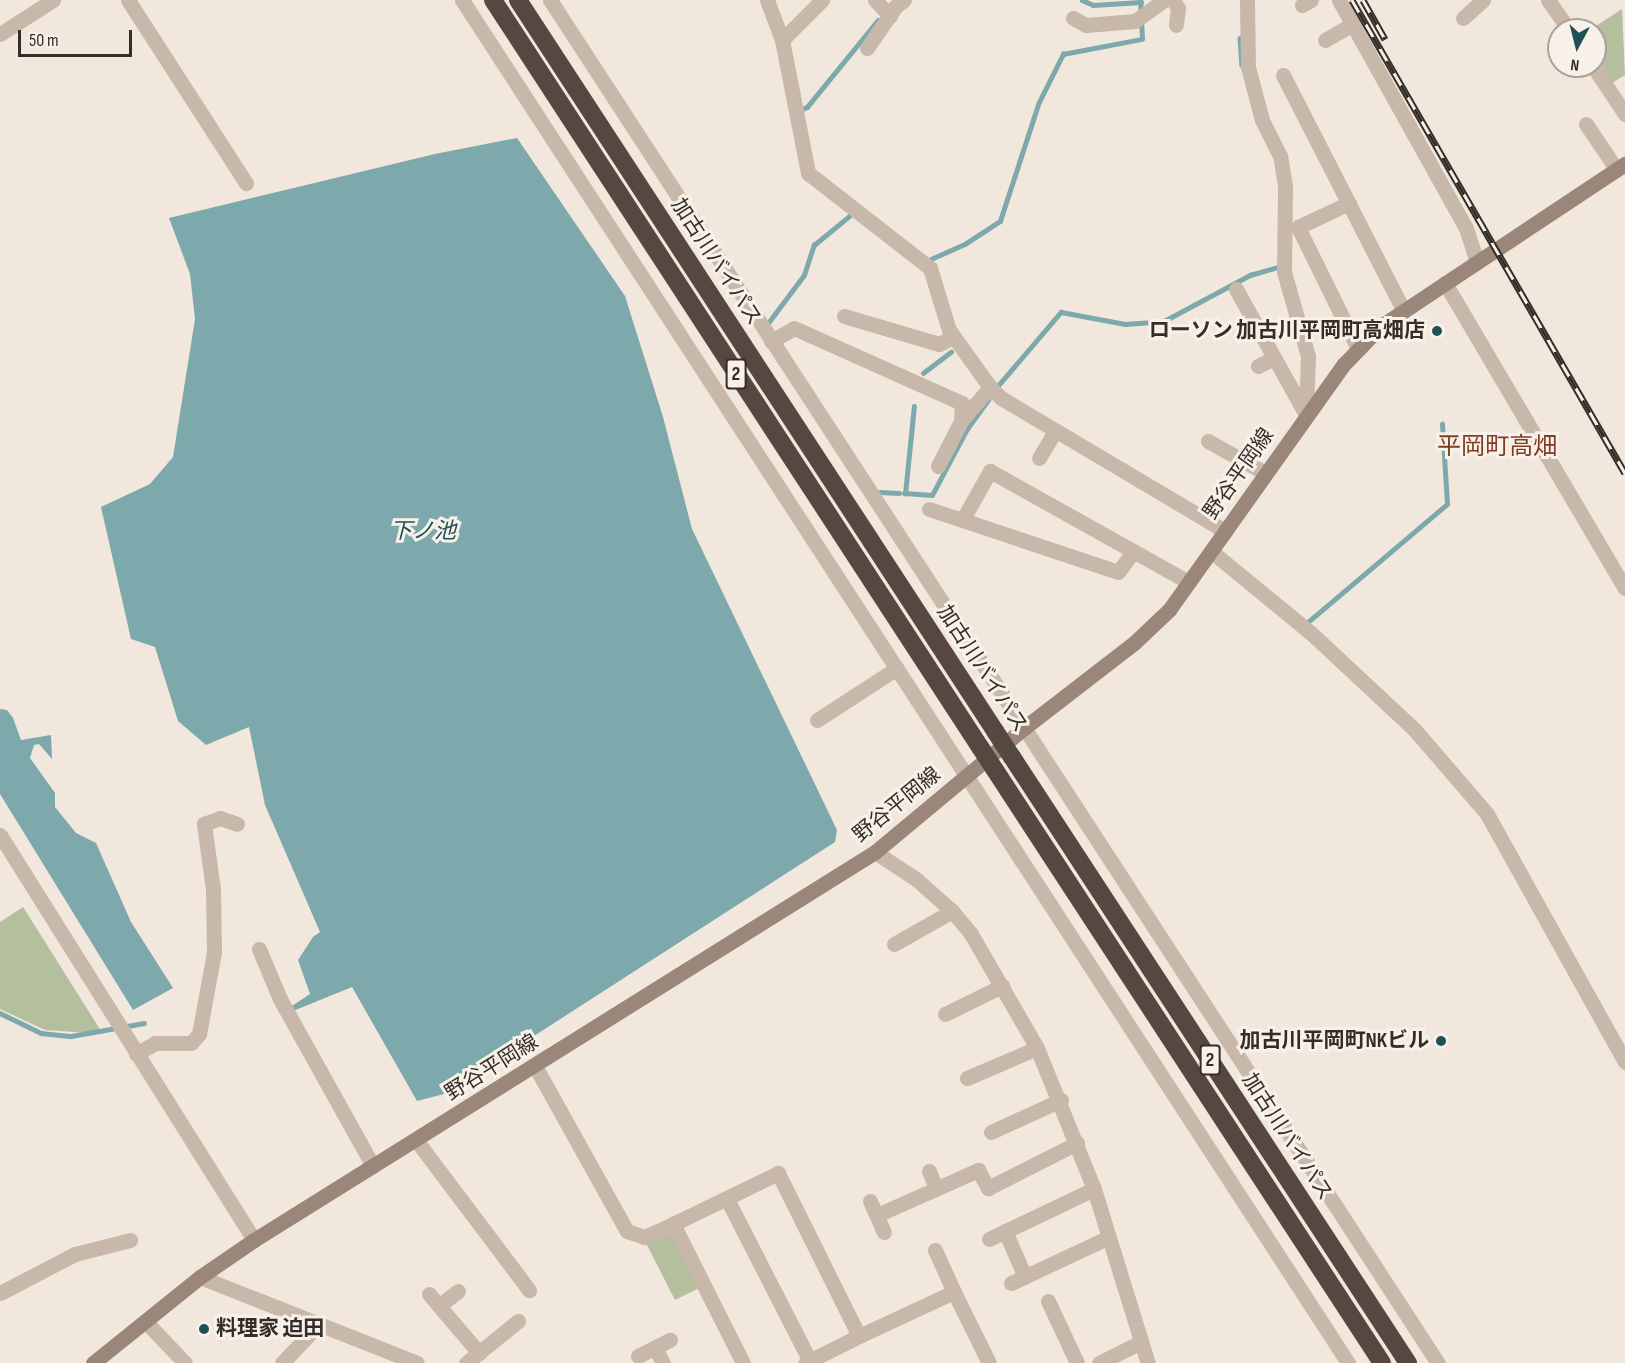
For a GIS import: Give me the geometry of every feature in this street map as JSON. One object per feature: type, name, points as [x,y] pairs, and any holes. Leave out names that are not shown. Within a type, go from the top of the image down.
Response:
[{"type":"highway","name":"加古川バイパス","points":[[493,0],[1382,1363]]},
{"type":"highway","name":"加古川バイパス","points":[[518,0],[1408,1363]]},
{"type":"main road","name":"野谷平岡線","points":[[93,1363],[200,1277],[254,1240],[875,852],[1024,728],[1134,644],[1168,610],[1306,415],[1358,350],[1381,326],[1621,167]]},
{"type":"street","points":[[0,34],[53,0]]},
{"type":"street","points":[[128,0],[246,183]]},
{"type":"street","points":[[462,0],[1348,1363]]},
{"type":"street","points":[[550,0],[1438,1363]]},
{"type":"street","points":[[767,0],[782,40],[808,173],[926,263],[953,337],[990,387],[1000,398],[1225,531]]},
{"type":"street","points":[[782,40],[822,0]]},
{"type":"street","points":[[875,0],[890,16]]},
{"type":"street","points":[[867,48],[904,0]]},
{"type":"street","points":[[1073,18],[1101,29],[1135,21],[1164,0]]},
{"type":"street","points":[[1173,0],[1178,8],[1176,25]]},
{"type":"street","points":[[1247,0],[1255,28],[1248,67],[1262,120],[1280,156],[1285,186],[1284,272],[1308,356],[1306,415]]},
{"type":"street","points":[[1339,0],[1466,228],[1478,262]]},
{"type":"street","points":[[1462,18],[1483,0]]},
{"type":"street","points":[[1548,0],[1561,18]]},
{"type":"street","points":[[1325,40],[1353,24]]},
{"type":"street","points":[[1283,75],[1404,311]]},
{"type":"street","points":[[1601,78],[1625,114]]},
{"type":"street","points":[[1297,102],[1311,95]]},
{"type":"street","points":[[1586,124],[1621,167]]},
{"type":"street","points":[[1349,203],[1298,227],[1358,350]]},
{"type":"street","points":[[1445,283],[1625,588]]},
{"type":"street","points":[[1236,299],[1274,358],[1306,415]]},
{"type":"street","points":[[844,316],[872,331],[939,344],[953,337]]},
{"type":"street","points":[[771,341],[795,328],[962,403],[962,421]]},
{"type":"street","points":[[1258,366],[1274,358]]},
{"type":"street","points":[[938,466],[962,421],[990,387]]},
{"type":"street","points":[[1039,458],[1055,431]]},
{"type":"street","points":[[1208,441],[1265,473]]},
{"type":"street","points":[[964,517],[990,471],[1189,582]]},
{"type":"street","points":[[929,509],[964,517],[1118,572],[1134,551]]},
{"type":"street","points":[[1211,551],[1311,633],[1414,729],[1487,813],[1625,1062]]},
{"type":"street","points":[[817,720],[897,668]]},
{"type":"street","points":[[837,706],[847,720]]},
{"type":"street","points":[[136,1054],[155,1043],[191,1043],[199,1034],[214,952],[213,889],[204,824],[228,818],[237,824]]},
{"type":"street","points":[[0,835],[254,1240]]},
{"type":"street","points":[[875,852],[915,879],[952,911],[971,934],[1037,1048],[1061,1100],[1094,1189],[1148,1363]]},
{"type":"street","points":[[894,944],[952,911]]},
{"type":"street","points":[[259,949],[280,999],[373,1166]]},
{"type":"street","points":[[945,1014],[1002,986]]},
{"type":"street","points":[[967,1078],[1037,1048]]},
{"type":"street","points":[[535,1066],[627,1231],[644,1237],[778,1173],[859,1336]]},
{"type":"street","points":[[991,1132],[1061,1100]]},
{"type":"street","points":[[416,1140],[464,1216],[509,1252],[529,1290]]},
{"type":"street","points":[[877,1215],[978,1170],[988,1188],[1077,1143]]},
{"type":"street","points":[[929,1171],[936,1188]]},
{"type":"street","points":[[989,1239],[1094,1189]]},
{"type":"street","points":[[727,1199],[807,1362],[954,1292]]},
{"type":"street","points":[[870,1201],[884,1232]]},
{"type":"street","points":[[673,1224],[743,1363]]},
{"type":"street","points":[[1005,1231],[1026,1277]]},
{"type":"street","points":[[1011,1283],[1109,1237]]},
{"type":"street","points":[[0,1293],[75,1254],[130,1240]]},
{"type":"street","points":[[935,1250],[989,1363]]},
{"type":"street","points":[[200,1277],[417,1363]]},
{"type":"street","points":[[458,1291],[434,1300],[479,1353]]},
{"type":"street","points":[[1048,1301],[1077,1363]]},
{"type":"street","points":[[145,1321],[185,1363]]},
{"type":"street","points":[[466,1363],[518,1321]]},
{"type":"street","points":[[283,1363],[319,1324]]},
{"type":"street","points":[[638,1356],[670,1340]]},
{"type":"street","points":[[1099,1363],[1141,1342]]},
{"type":"street","points":[[655,1348],[663,1363]]},
{"type":"green space","points":[[1622,9],[1625,75],[1612,83],[1607,76],[1607,19]]},
{"type":"green space","points":[[23,907],[103,1034],[45,1030],[0,1009],[0,922]]},
{"type":"green space","points":[[665,1234],[673,1235],[699,1288],[675,1300],[646,1243]]},
{"type":"water","name":"下ノ池","points":[[517,138],[625,296],[663,417],[692,529],[837,830],[835,842],[444,1094],[417,1101],[352,987],[293,1011],[289,1008],[310,994],[298,960],[313,937],[320,932],[265,805],[249,727],[206,745],[178,721],[155,647],[131,639],[101,507],[150,484],[173,457],[195,319],[190,274],[169,218],[435,154]]},
{"type":"water","points":[[0,709],[7,710],[13,718],[21,740],[51,735],[52,759],[39,744],[34,745],[30,758],[55,793],[55,807],[76,833],[96,843],[131,922],[173,988],[133,1010],[0,794]]},
{"type":"waterway","points":[[1082,0],[1093,5],[1141,2],[1141,12]]},
{"type":"waterway","points":[[800,110],[807,107],[878,20]]},
{"type":"waterway","points":[[931,259],[965,244],[1000,221],[1039,102],[1063,54],[1142,39],[1141,20]]},
{"type":"waterway","points":[[1240,38],[1242,65]]},
{"type":"waterway","points":[[768,323],[804,275],[814,245],[853,213]]},
{"type":"waterway","points":[[996,388],[1061,312],[1125,324],[1164,321],[1250,275],[1278,267]]},
{"type":"waterway","points":[[923,373],[951,352]]},
{"type":"waterway","points":[[904,493],[932,495],[967,429],[988,400]]},
{"type":"waterway","points":[[905,494],[914,406]]},
{"type":"waterway","points":[[1308,622],[1447,504],[1442,424]]},
{"type":"waterway","points":[[880,492],[899,493]]},
{"type":"waterway","points":[[0,1013],[41,1033],[71,1036],[144,1023]]},
{"type":"railway","points":[[1352,0],[1625,473]]},
{"type":"railway","points":[[1363,0],[1385,39]]},
{"type":"place","name":"ローソン 加古川平岡町高畑店","points":[[1437,331]]},
{"type":"place","name":"加古川平岡町NKビル","points":[[1441,1041]]},
{"type":"place","name":"料理家 迫田","points":[[204,1329]]},
{"type":"district","name":"平岡町高畑","points":[[1497,447]]}]
